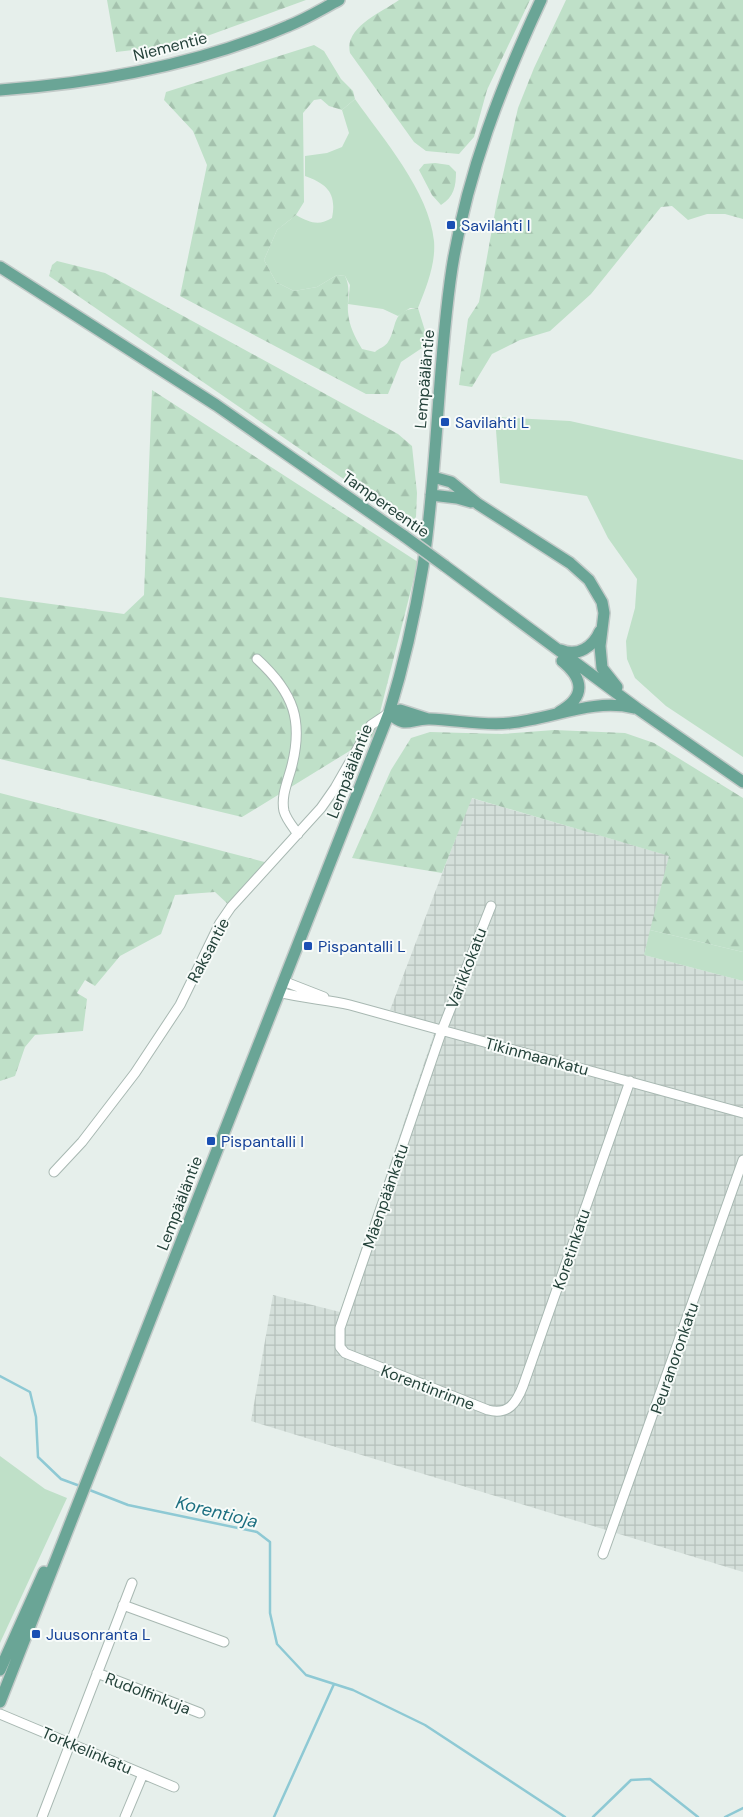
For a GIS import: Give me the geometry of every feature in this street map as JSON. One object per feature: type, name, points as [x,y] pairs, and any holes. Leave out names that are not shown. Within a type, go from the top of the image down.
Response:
[{"type":"main road","name":"Niementie","points":[[0,90],[60,86],[124,75],[180,62],[235,46],[289,26],[339,0]]},
{"type":"main road","name":"Lempääläntie","points":[[0,1670],[29,1603],[84,1488],[389,713],[413,622],[423,565],[447,308],[462,221],[484,139],[510,69],[541,0]]},
{"type":"main road","name":"Tampereentie","points":[[0,267],[216,404],[404,536],[651,719],[743,782]]},
{"type":"main road","points":[[432,476],[452,482],[478,504],[570,563],[584,575],[596,589],[602,602],[603,624],[600,655],[604,673],[651,719]]},
{"type":"main road","points":[[431,494],[458,498],[478,504]]},
{"type":"main road","points":[[521,623],[542,647],[569,668],[579,682],[576,699],[560,712],[544,718]]},
{"type":"main road","points":[[553,647],[570,653],[584,650],[592,643],[603,624]]},
{"type":"main road","points":[[389,713],[398,722],[406,723],[428,719],[487,724],[544,718],[608,704],[638,709]]},
{"type":"main road","name":"Lempääläntie","points":[[0,1702],[69,1522]]},
{"type":"street","points":[[257,659],[286,690],[297,724],[296,747],[283,799],[284,813],[298,834]]},
{"type":"street","name":"Raksantie","points":[[54,1172],[82,1142],[135,1073],[180,1005],[220,923],[231,907],[298,834],[335,788],[375,720],[389,713]]},
{"type":"street","name":"Varikkokatu","points":[[442,1030],[491,906]]},
{"type":"street","name":"Tikinmaankatu","points":[[281,986],[296,997],[331,1000],[743,1112]]},
{"type":"street","name":"Mäenpäänkatu","points":[[353,1358],[340,1347],[338,1339],[340,1328],[442,1030]]},
{"type":"street","name":"Koretinkatu","points":[[504,1412],[517,1400],[523,1386],[630,1082]]},
{"type":"street","name":"Peuranoronkatu","points":[[603,1554],[743,1160]]},
{"type":"street","name":"Korentinrinne","points":[[353,1358],[488,1410],[504,1412]]},
{"type":"street","points":[[42,1817],[132,1582]]},
{"type":"street","points":[[124,1605],[224,1642]]},
{"type":"street","name":"Rudolfinkuja","points":[[97,1673],[200,1713]]},
{"type":"street","name":"Torkkelinkatu","points":[[0,1714],[174,1787]]},
{"type":"street","points":[[126,1817],[143,1774]]},
{"type":"shaded area","points":[[471,798],[670,856],[644,955],[743,981],[743,1572],[251,1421],[273,1295],[340,1312],[437,1025],[390,1010]]},
{"type":"green space","points":[[107,0],[306,0],[185,44],[116,52]]},
{"type":"green space","points":[[399,0],[530,0],[487,90],[474,137],[459,154],[426,151],[414,142],[350,53],[350,44],[358,28]]},
{"type":"green space","points":[[566,0],[743,0],[743,219],[725,214],[707,214],[688,220],[672,206],[661,207],[591,294],[550,331],[520,340],[492,354],[472,387],[459,385],[468,319],[479,302],[497,201],[518,108],[534,68]]},
{"type":"green space","points":[[314,45],[324,51],[341,79],[353,91],[355,99],[342,110],[329,106],[321,99],[314,100],[303,113],[304,202],[296,215],[277,230],[264,260],[276,282],[294,291],[317,287],[337,275],[345,276],[348,289],[350,322],[362,349],[375,352],[384,346],[391,336],[399,316],[409,309],[418,308],[426,334],[422,348],[401,362],[388,394],[366,394],[180,296],[207,165],[193,131],[164,100],[166,92]]},
{"type":"green space","points":[[355,99],[391,148],[414,185],[430,222],[434,241],[432,267],[418,308],[410,308],[398,316],[383,309],[348,304],[350,285],[345,276],[337,275],[317,287],[294,291],[276,282],[264,260],[277,230],[296,215],[314,223],[332,218],[333,202],[329,191],[319,182],[305,176],[305,156],[327,153],[342,147],[349,133],[342,110]]},
{"type":"green space","points":[[424,164],[449,165],[456,172],[453,191],[449,198],[441,205],[432,195],[419,170]]},
{"type":"green space","points":[[57,261],[105,273],[398,434],[412,446],[417,493],[416,517],[410,523],[393,513],[49,276],[52,265]]},
{"type":"green space","points":[[152,390],[418,562],[374,736],[242,817],[0,759],[0,597],[124,614],[144,595]]},
{"type":"green space","points":[[495,417],[570,421],[743,460],[743,757],[666,706],[635,678],[627,659],[626,641],[635,608],[637,579],[608,538],[587,496],[500,483]]},
{"type":"green space","points":[[554,730],[625,733],[654,743],[743,798],[743,952],[650,930],[669,856],[472,798],[442,873],[352,858],[391,770],[411,738],[430,732],[502,734]]},
{"type":"green space","points":[[0,793],[272,864],[231,907],[215,892],[175,895],[161,934],[120,956],[95,986],[85,980],[77,993],[87,999],[83,1031],[35,1035],[25,1047],[15,1076],[0,1081]]},
{"type":"green space","points":[[650,930],[743,952],[743,981],[644,955]]},
{"type":"green space","points":[[0,1456],[45,1489],[67,1498],[0,1643]]},
{"type":"waterway","name":"Korentioja","points":[[0,1376],[30,1392],[36,1417],[38,1457],[61,1479],[80,1486]]},
{"type":"waterway","name":"Korentioja","points":[[87,1489],[128,1505],[257,1532],[270,1542],[270,1613],[277,1644],[306,1675],[353,1690],[425,1725],[565,1817]]},
{"type":"waterway","points":[[274,1817],[334,1684]]},
{"type":"waterway","name":"Korentioja","points":[[593,1817],[631,1780],[650,1779],[698,1817]]},
{"type":"waterway","name":"Korentioja","points":[[725,1817],[743,1808]]},
{"type":"place","name":"Savilahti I","points":[[451,225]]},
{"type":"place","name":"Savilahti L","points":[[445,422]]},
{"type":"place","name":"Pispantalli L","points":[[308,946]]},
{"type":"place","name":"Pispantalli I","points":[[211,1141]]},
{"type":"place","name":"Juusonranta L","points":[[36,1634]]}]
